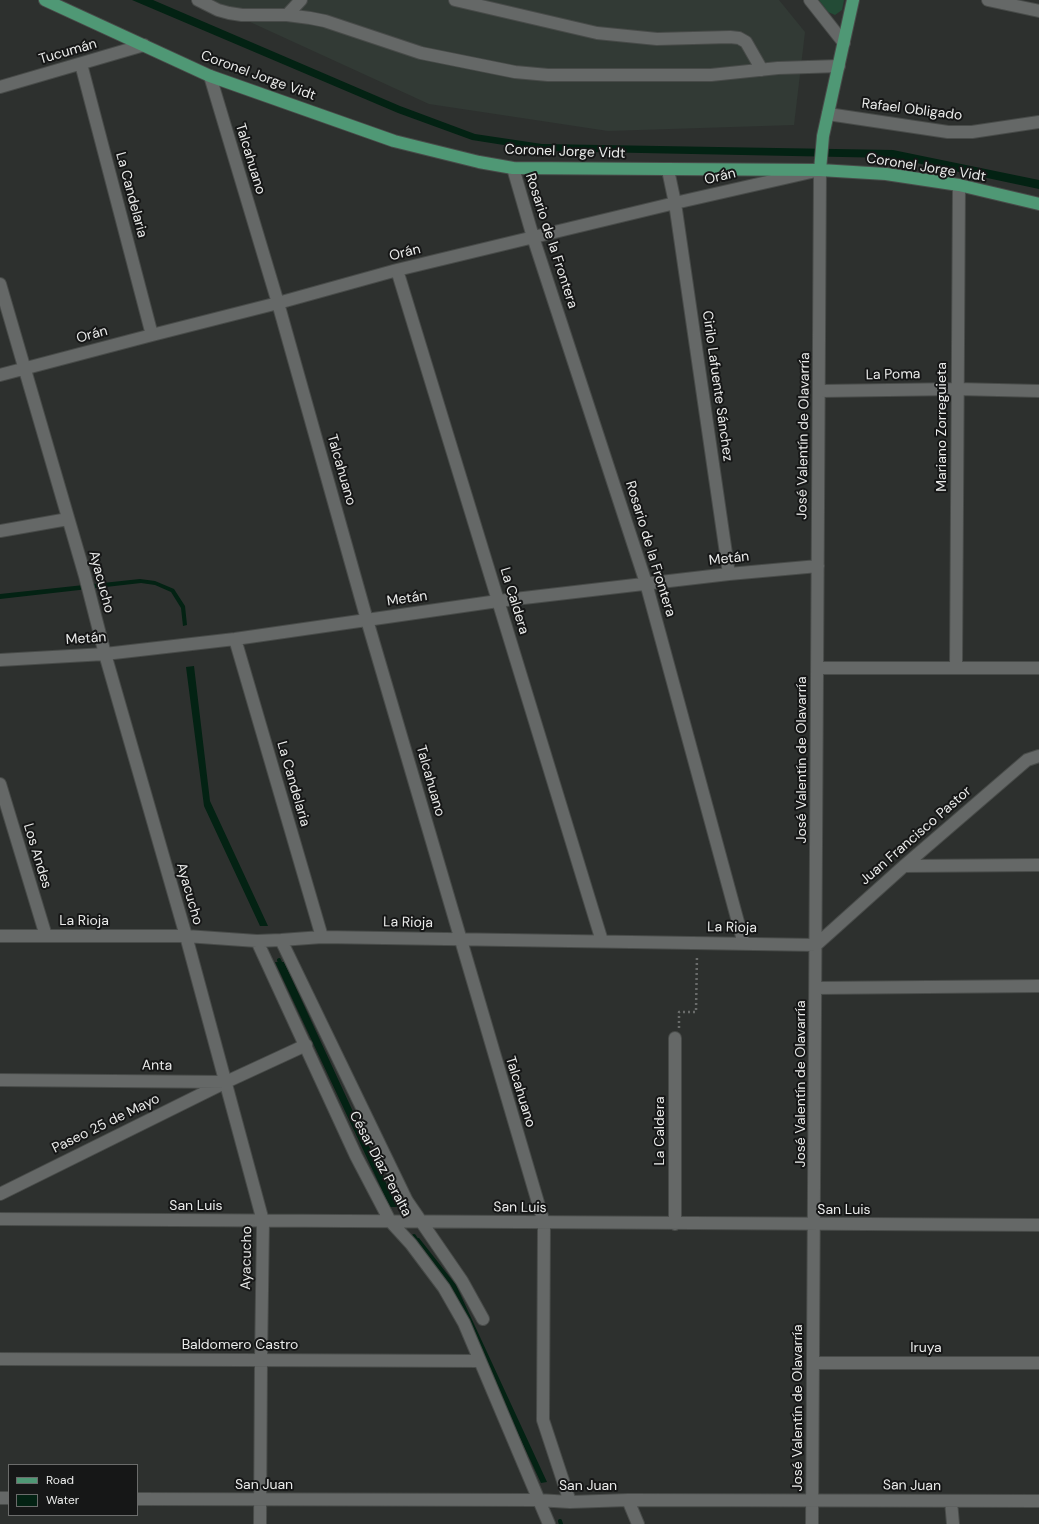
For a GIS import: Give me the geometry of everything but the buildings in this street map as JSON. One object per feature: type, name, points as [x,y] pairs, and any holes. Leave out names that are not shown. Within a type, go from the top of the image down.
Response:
[{"type":"main road","name":"Coronel Jorge Vidt","points":[[45,0],[210,76],[394,140],[473,160],[512,168],[668,170],[820,165],[959,186],[1039,204]]},
{"type":"main road","name":"José Valentín de Olavarría","points":[[820,165],[823,136],[853,0]]},
{"type":"street","points":[[198,0],[218,10],[229,13],[242,15],[287,15],[325,21],[421,53],[516,72],[548,75],[711,75],[778,68],[839,66]]},
{"type":"street","points":[[287,15],[301,0]]},
{"type":"street","points":[[455,0],[598,33],[657,39],[739,38],[746,42],[762,70]]},
{"type":"street","points":[[810,0],[844,43]]},
{"type":"street","points":[[988,0],[1039,11]]},
{"type":"street","name":"Tucumán","points":[[0,87],[144,45]]},
{"type":"street","name":"La Candelaria","points":[[80,64],[152,335]]},
{"type":"street","name":"Talcahuano","points":[[210,76],[278,303],[367,620],[544,1223],[543,1420],[570,1502]]},
{"type":"street","name":"Rafael Obligado","points":[[828,114],[948,132],[972,132],[1039,122]]},
{"type":"street","name":"Orán","points":[[0,375],[278,303],[397,270],[675,203],[820,165]]},
{"type":"street","name":"José Valentín de Olavarría","points":[[812,1524],[820,391],[820,165]]},
{"type":"street","name":"Rosario de la Frontera","points":[[512,168],[646,583],[744,944]]},
{"type":"street","name":"Cirilo Lafuente Sánchez","points":[[668,170],[675,203],[729,574]]},
{"type":"street","name":"Mariano Zorreguieta","points":[[956,668],[959,186]]},
{"type":"street","name":"La Caldera","points":[[397,270],[602,941]]},
{"type":"street","name":"Ayacucho","points":[[0,284],[85,576],[105,654],[186,936],[263,1221],[260,1524]]},
{"type":"street","name":"La Poma","points":[[820,391],[957,389],[1039,391]]},
{"type":"street","points":[[0,531],[68,519]]},
{"type":"street","name":"Metán","points":[[0,660],[105,654],[235,639],[498,601],[646,583],[818,566]]},
{"type":"street","name":"La Candelaria","points":[[235,639],[322,937]]},
{"type":"street","points":[[818,668],[1039,668]]},
{"type":"street","name":"Juan Francisco Pastor","points":[[816,945],[904,866],[1027,760],[1039,756]]},
{"type":"street","name":"Los Andes","points":[[0,784],[46,936]]},
{"type":"street","points":[[904,866],[1039,865]]},
{"type":"street","name":"La Rioja","points":[[0,936],[186,936],[257,941],[322,937],[816,945]]},
{"type":"street","points":[[281,940],[407,1201],[462,1281],[483,1319]]},
{"type":"street","name":"César Díaz Peralta","points":[[257,941],[356,1156],[390,1222],[411,1244],[444,1288],[464,1323],[549,1524]]},
{"type":"street","points":[[816,988],[1039,986]]},
{"type":"street","name":"La Caldera","points":[[675,1038],[675,1224]]},
{"type":"street","name":"Anta","points":[[0,1080],[226,1082],[306,1045]]},
{"type":"street","name":"Paseo 25 de Mayo","points":[[0,1194],[226,1082]]},
{"type":"street","name":"San Luis","points":[[0,1219],[815,1225],[1039,1225]]},
{"type":"street","name":"Baldomero Castro","points":[[0,1359],[480,1361]]},
{"type":"street","name":"Iruya","points":[[813,1363],[1039,1363]]},
{"type":"street","name":"San Juan","points":[[138,1499],[538,1500],[570,1502],[628,1500],[1039,1501]]},
{"type":"street","points":[[538,1500],[538,1524]]},
{"type":"street","points":[[628,1500],[638,1524]]},
{"type":"street","points":[[951,1501],[952,1524]]},
{"type":"path","points":[[675,1038],[675,1033],[680,1033],[680,1012],[696,1012],[697,943]]},
{"type":"shaded area","points":[[202,0],[779,0],[805,32],[794,125],[608,131],[429,104]]},
{"type":"shaded area","points":[[819,0],[844,0],[842,10],[835,15],[828,12]]},
{"type":"water","points":[[132,0],[153,0],[400,106],[475,134],[542,144],[893,150],[1039,180],[1039,189],[893,158],[542,151],[472,140],[398,113]]},
{"type":"water","points":[[140,579],[155,581],[174,589],[185,606],[187,625],[183,626],[181,608],[171,592],[155,585],[141,583],[0,599],[0,594]]},
{"type":"water","points":[[194,666],[210,801],[268,926],[260,926],[204,806],[186,667]]},
{"type":"water","points":[[275,962],[284,962],[397,1207],[390,1207]]},
{"type":"water","points":[[419,1238],[456,1285],[547,1482],[541,1483],[451,1290],[410,1239]]},
{"type":"waterway","points":[[279,960],[282,967]]},
{"type":"waterway","points":[[414,1236],[418,1242]]}]
